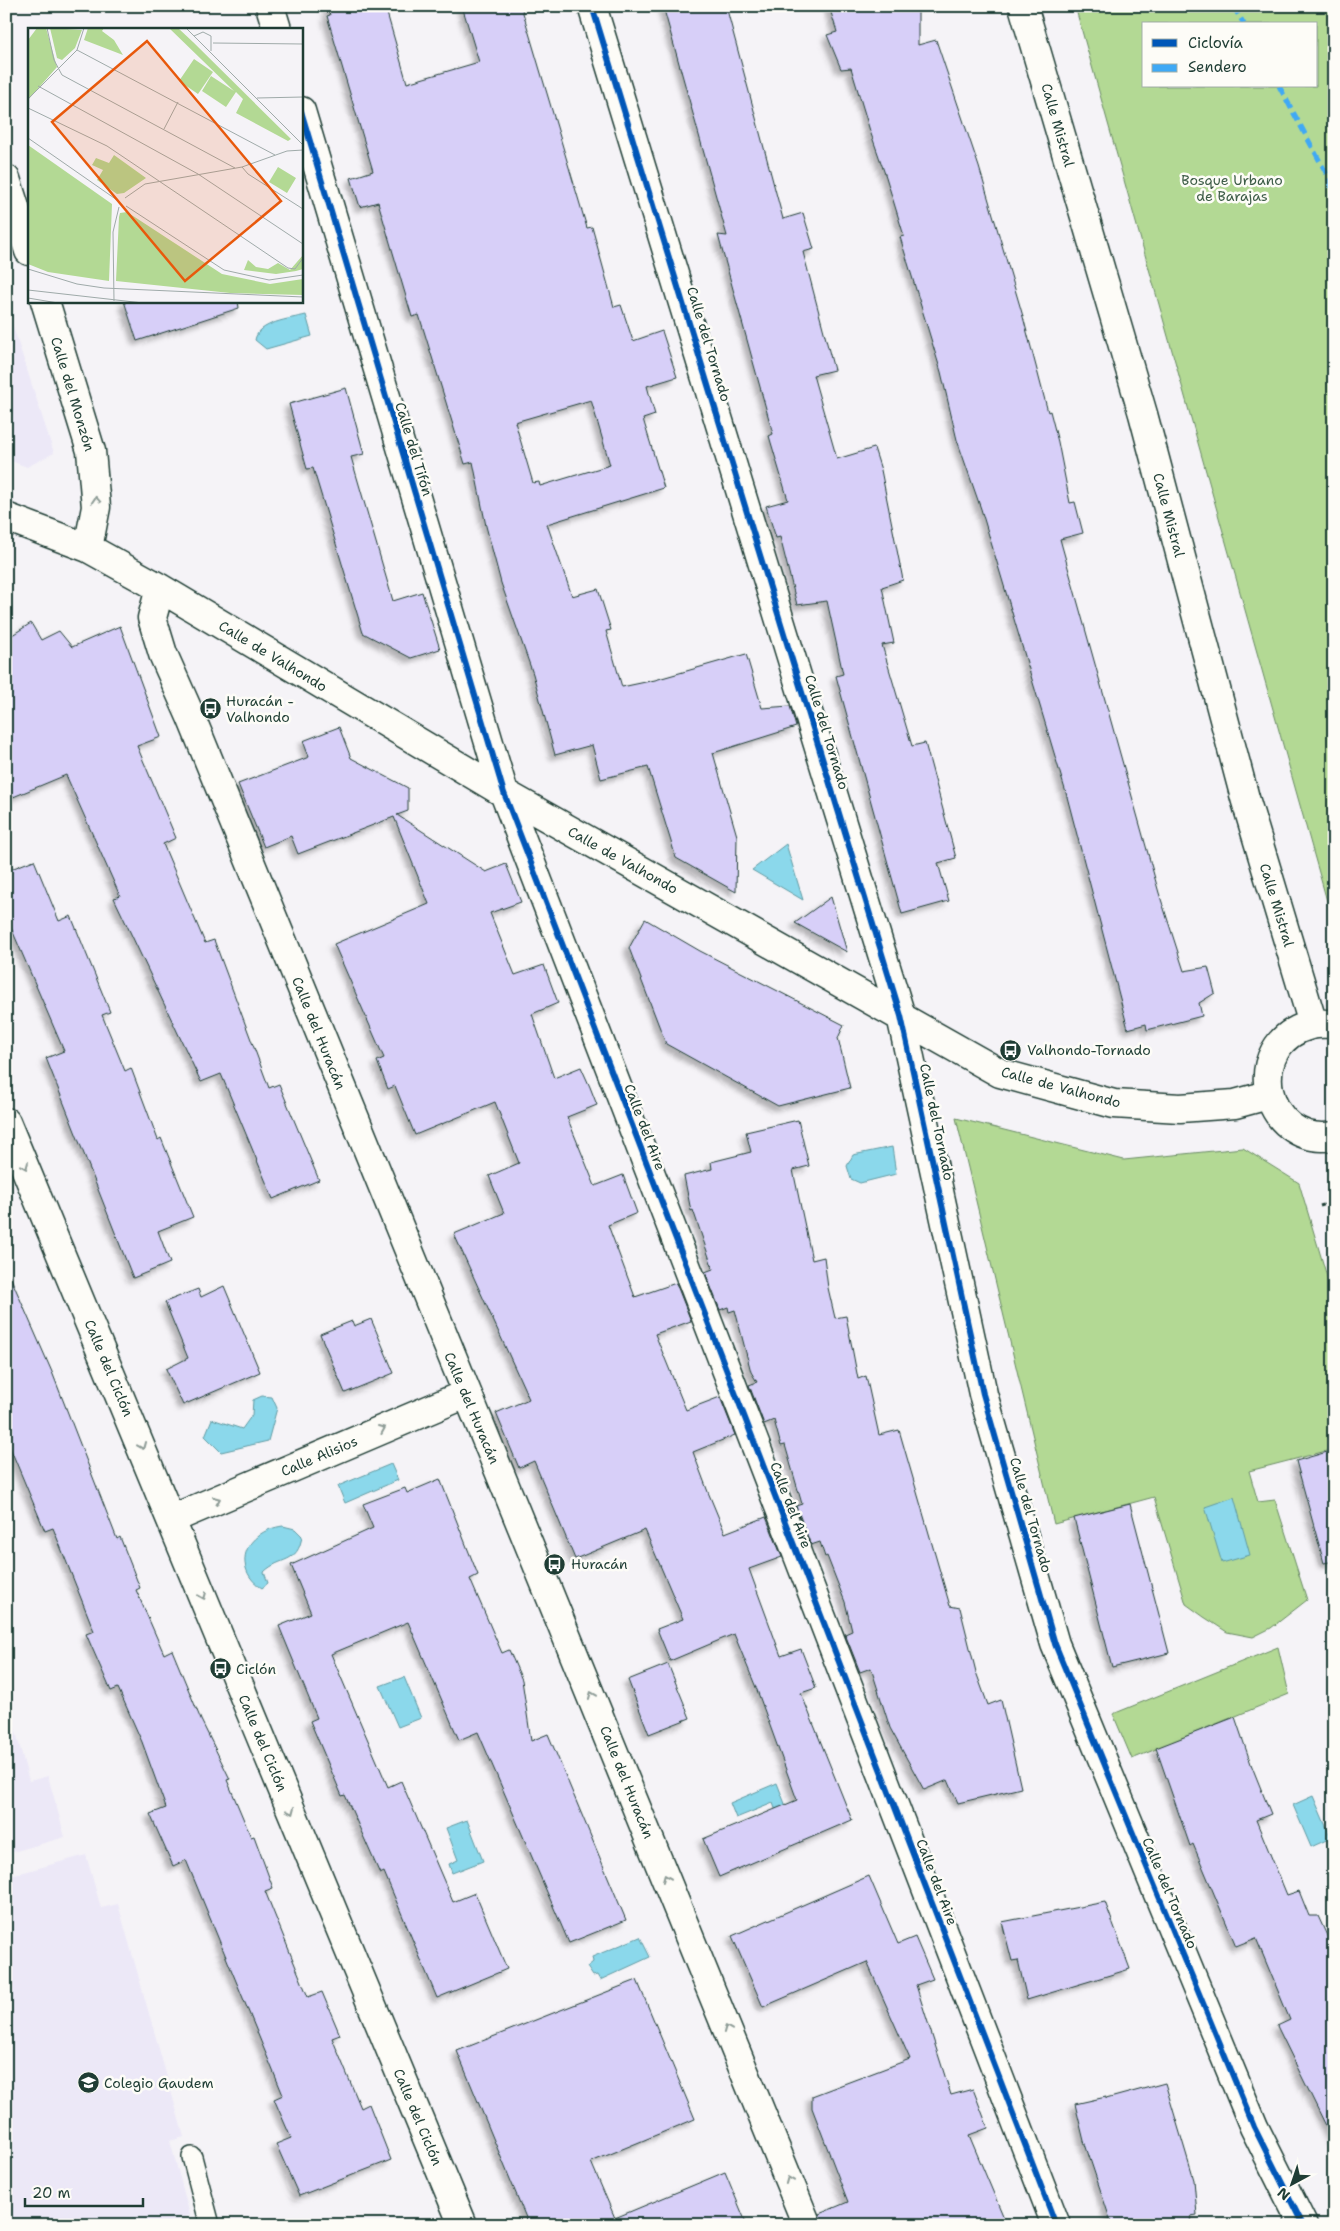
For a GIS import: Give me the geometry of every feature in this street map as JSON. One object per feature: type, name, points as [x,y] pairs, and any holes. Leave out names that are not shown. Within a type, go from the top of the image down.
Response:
[{"type":"street","points":[[270,6],[277,28]]},
{"type":"street","name":"Calle del Tornado","points":[[592,6],[901,1016],[983,1394],[1055,1644],[1254,2127],[1303,2225]]},
{"type":"street","name":"Calle Mistral","points":[[1023,6],[1143,414],[1245,798],[1323,1024]]},
{"type":"street","name":"Calle del Tifón","points":[[302,114],[504,793]]},
{"type":"street","points":[[6,179],[28,248]]},
{"type":"street","name":"Calle del Monzón","points":[[45,302],[91,451],[96,507],[88,548]]},
{"type":"street","name":"Calle de Valhondo","points":[[6,517],[88,548],[160,588],[504,793],[1000,1073],[1114,1104],[1180,1108],[1235,1104],[1268,1095]]},
{"type":"street","name":"Calle del Huracán","points":[[160,588],[152,618],[163,654],[191,717],[466,1394],[541,1570],[807,2225]]},
{"type":"street","name":"Calle del Aire","points":[[504,793],[1056,2225]]},
{"type":"street","points":[[1323,1024],[1295,1030],[1281,1042],[1270,1058],[1267,1077],[1268,1095],[1284,1121],[1297,1130],[1312,1136],[1334,1136]]},
{"type":"street","name":"Calle del Ciclón","points":[[6,1122],[463,2225]]},
{"type":"street","name":"Calle Alisios","points":[[172,1519],[466,1394]]},
{"type":"lane","points":[[192,2157],[210,2225]]},
{"type":"path","points":[[1320,1206],[1333,1202]]},
{"type":"shaded area","points":[[6,305],[54,453],[27,467],[6,459]]},
{"type":"shaded area","points":[[8,1702],[29,1781],[48,1776],[65,1837],[6,1854]]},
{"type":"shaded area","name":"Colegio Gaudem","points":[[86,1855],[101,1908],[118,1904],[184,2137],[170,2141],[190,2215],[161,2225],[6,2225],[6,1877]]},
{"type":"green space","name":"Bosque Urbano de Barajas","points":[[1075,6],[1334,6],[1334,926]]},
{"type":"green space","points":[[956,1118],[1124,1160],[1243,1148],[1299,1183],[1334,1300],[1334,1449],[1249,1471],[1258,1502],[1275,1500],[1307,1600],[1271,1628],[1253,1637],[1227,1632],[1186,1604],[1154,1497],[1054,1524]]},
{"type":"green space","points":[[1278,1647],[1289,1694],[1132,1759],[1113,1714]]},
{"type":"water","points":[[306,315],[312,336],[266,349],[255,340],[257,334],[268,325]]},
{"type":"water","points":[[786,844],[803,900],[752,870]]},
{"type":"water","points":[[892,1147],[896,1174],[860,1183],[851,1179],[847,1166],[853,1155]]},
{"type":"water","points":[[262,1396],[272,1397],[277,1408],[268,1441],[221,1452],[205,1436],[212,1419],[242,1429],[252,1415],[253,1400]]},
{"type":"water","points":[[391,1464],[398,1480],[345,1503],[338,1486]]},
{"type":"water","points":[[1234,1497],[1250,1555],[1222,1563],[1205,1507]]},
{"type":"water","points":[[283,1526],[295,1529],[302,1536],[300,1545],[297,1552],[288,1559],[270,1567],[264,1572],[268,1583],[262,1588],[250,1577],[247,1570],[245,1556],[247,1549],[261,1534],[270,1529]]},
{"type":"water","points":[[404,1677],[421,1718],[398,1727],[380,1686]]},
{"type":"water","points":[[777,1783],[787,1809],[777,1814],[773,1803],[736,1818],[730,1803]]},
{"type":"water","points":[[1313,1796],[1331,1838],[1311,1847],[1293,1805]]},
{"type":"water","points":[[467,1820],[483,1861],[452,1873],[449,1864],[458,1860],[446,1828]]},
{"type":"water","points":[[640,1937],[650,1957],[600,1980],[597,1975],[593,1976],[587,1967],[593,1962],[592,1957]]},
{"type":"building","points":[[327,6],[385,6],[407,83],[479,62],[462,6],[521,6],[587,228],[592,227],[614,307],[621,305],[633,341],[662,331],[677,377],[647,386],[655,415],[643,419],[664,488],[547,524],[572,596],[598,589],[611,630],[606,631],[622,687],[655,680],[746,654],[762,708],[790,706],[796,727],[713,753],[737,836],[736,892],[676,858],[648,767],[601,779],[592,745],[555,755],[533,674],[501,583],[486,526],[473,462],[465,464],[419,315],[412,317],[378,202],[360,207],[351,178],[373,171],[327,16],[330,15]],"holes":[[[591,400],[610,465],[540,486],[539,482],[533,483],[515,422]]]},
{"type":"building","points":[[663,6],[726,6],[783,219],[803,213],[814,249],[803,252],[834,370],[813,375],[837,459],[874,448],[881,470],[903,580],[882,587],[894,643],[882,645],[912,746],[925,743],[956,858],[938,863],[949,901],[902,914],[836,676],[843,674],[827,601],[797,605],[780,537],[776,538],[766,506],[788,500],[769,436],[773,434],[718,235],[727,236]]},
{"type":"building","points":[[829,6],[918,6],[918,45],[936,40],[979,167],[1022,313],[1048,412],[1050,411],[1058,442],[1070,503],[1075,502],[1083,533],[1060,539],[1159,893],[1184,971],[1208,967],[1215,993],[1199,1003],[1202,1016],[1147,1030],[1146,1024],[1128,1029],[1066,793],[981,509],[957,440],[941,372],[900,237],[904,236],[851,68],[841,69],[827,35],[837,32]]},
{"type":"building","points":[[124,302],[238,302],[239,308],[137,341]]},
{"type":"building","points":[[346,388],[364,454],[351,457],[393,601],[422,592],[440,649],[411,658],[363,633],[313,468],[307,469],[289,404]]},
{"type":"building","points":[[31,623],[41,640],[59,631],[72,647],[120,626],[161,737],[137,746],[176,838],[163,844],[205,943],[214,940],[269,1088],[279,1084],[319,1180],[273,1199],[221,1074],[201,1082],[114,898],[120,896],[66,775],[6,800],[6,639]]},
{"type":"building","points":[[339,727],[351,758],[408,788],[408,811],[397,815],[486,872],[506,864],[521,902],[490,913],[515,975],[544,965],[558,1003],[532,1014],[554,1078],[581,1067],[597,1105],[567,1117],[595,1186],[623,1175],[637,1213],[608,1225],[635,1297],[676,1283],[691,1321],[655,1334],[686,1410],[720,1397],[735,1435],[693,1452],[708,1492],[725,1533],[766,1517],[782,1557],[749,1569],[781,1656],[801,1649],[816,1688],[801,1693],[852,1820],[719,1877],[703,1839],[797,1800],[757,1690],[734,1634],[670,1661],[657,1629],[683,1619],[645,1530],[575,1559],[534,1461],[519,1468],[496,1413],[529,1399],[454,1234],[504,1213],[489,1176],[519,1163],[495,1102],[415,1135],[395,1086],[388,1089],[377,1061],[384,1058],[334,944],[429,904],[394,817],[298,854],[291,836],[264,847],[238,784],[309,757],[303,741]]},
{"type":"building","points":[[34,860],[59,921],[71,916],[110,1012],[102,1015],[125,1071],[131,1068],[158,1140],[161,1138],[193,1217],[158,1231],[170,1263],[133,1278],[46,1058],[64,1051],[6,916],[6,871]]},
{"type":"building","points":[[831,897],[847,952],[795,923]]},
{"type":"building","points":[[645,919],[700,951],[844,1025],[838,1038],[850,1088],[778,1106],[666,1044],[629,948]]},
{"type":"building","points":[[798,1120],[809,1166],[793,1170],[812,1260],[824,1257],[828,1288],[835,1318],[846,1316],[858,1379],[866,1376],[879,1435],[899,1430],[950,1606],[960,1608],[976,1672],[988,1705],[1001,1700],[1021,1788],[958,1803],[948,1780],[924,1790],[890,1728],[871,1668],[860,1672],[845,1634],[852,1631],[845,1602],[820,1542],[811,1545],[796,1506],[802,1504],[785,1445],[781,1446],[774,1420],[764,1424],[749,1385],[757,1382],[751,1372],[735,1310],[729,1312],[728,1307],[720,1310],[705,1272],[713,1269],[693,1210],[691,1211],[684,1176],[712,1169],[711,1162],[751,1152],[746,1132]]},
{"type":"building","points":[[6,1267],[52,1372],[117,1539],[120,1537],[140,1588],[136,1590],[164,1654],[172,1650],[201,1720],[230,1779],[227,1780],[251,1837],[254,1836],[273,1888],[265,1891],[308,1997],[322,1992],[340,2035],[332,2038],[361,2108],[369,2104],[391,2160],[299,2196],[276,2144],[291,2138],[274,2099],[283,2095],[186,1860],[173,1866],[150,1814],[166,1808],[142,1742],[118,1688],[111,1691],[86,1634],[94,1631],[53,1528],[45,1531],[6,1438]]},
{"type":"building","points":[[224,1286],[260,1372],[183,1405],[166,1369],[188,1358],[165,1302],[198,1289],[201,1297]]},
{"type":"building","points":[[371,1319],[394,1373],[345,1393],[320,1334],[352,1321],[354,1326]]},
{"type":"building","points":[[1334,1450],[1334,1561],[1324,1563],[1296,1461]]},
{"type":"building","points":[[440,1479],[478,1575],[470,1579],[502,1653],[509,1650],[522,1680],[531,1741],[548,1734],[626,1920],[569,1943],[478,1732],[459,1740],[408,1622],[331,1654],[388,1787],[401,1781],[453,1902],[475,1893],[507,1969],[437,1998],[384,1872],[380,1874],[345,1795],[342,1796],[310,1721],[317,1718],[279,1626],[311,1613],[291,1565],[373,1528],[363,1504],[405,1488],[407,1493]]},
{"type":"building","points":[[1130,1504],[1169,1653],[1112,1667],[1074,1518]]},
{"type":"building","points":[[668,1664],[690,1718],[649,1734],[628,1680]]},
{"type":"building","points":[[1235,1717],[1271,1814],[1256,1820],[1287,1895],[1299,1891],[1309,1916],[1318,1916],[1334,1951],[1334,2142],[1277,2026],[1290,2020],[1256,1938],[1236,1946],[1193,1844],[1190,1846],[1156,1748]]},
{"type":"building","points":[[869,1876],[898,1944],[915,1937],[933,1979],[916,1985],[951,2095],[973,2089],[988,2128],[969,2135],[1007,2225],[822,2225],[819,2214],[848,2202],[812,2108],[812,2096],[910,2059],[867,1962],[763,2007],[732,1936]]},
{"type":"building","points":[[1105,1902],[1130,1969],[1027,2000],[1018,1960],[1012,1961],[1002,1922]]},
{"type":"building","points":[[637,1980],[695,2119],[591,2162],[615,2218],[725,2172],[747,2225],[529,2225],[457,2051]]},
{"type":"building","points":[[1165,2083],[1194,2180],[1197,2215],[1191,2216],[1192,2225],[1112,2225],[1084,2141],[1075,2104],[1106,2097],[1106,2099]]},
{"type":"marked path","points":[[1233,6],[1243,22]]},
{"type":"marked path","points":[[1280,88],[1329,178],[1334,207]]},
{"type":"cycle path","points":[[592,6],[901,1016],[983,1394],[1055,1644],[1254,2127],[1303,2225]]},
{"type":"cycle path","points":[[302,114],[504,793],[1056,2225]]},
{"type":"place","name":"Huracán - Valhondo","points":[[210,709]]},
{"type":"place","name":"Valhondo-Tornado","points":[[1011,1050]]},
{"type":"place","name":"Huracán","points":[[555,1564]]},
{"type":"place","name":"Ciclón","points":[[220,1669]]},
{"type":"place","name":"Colegio Gaudem","points":[[88,2083]]}]
